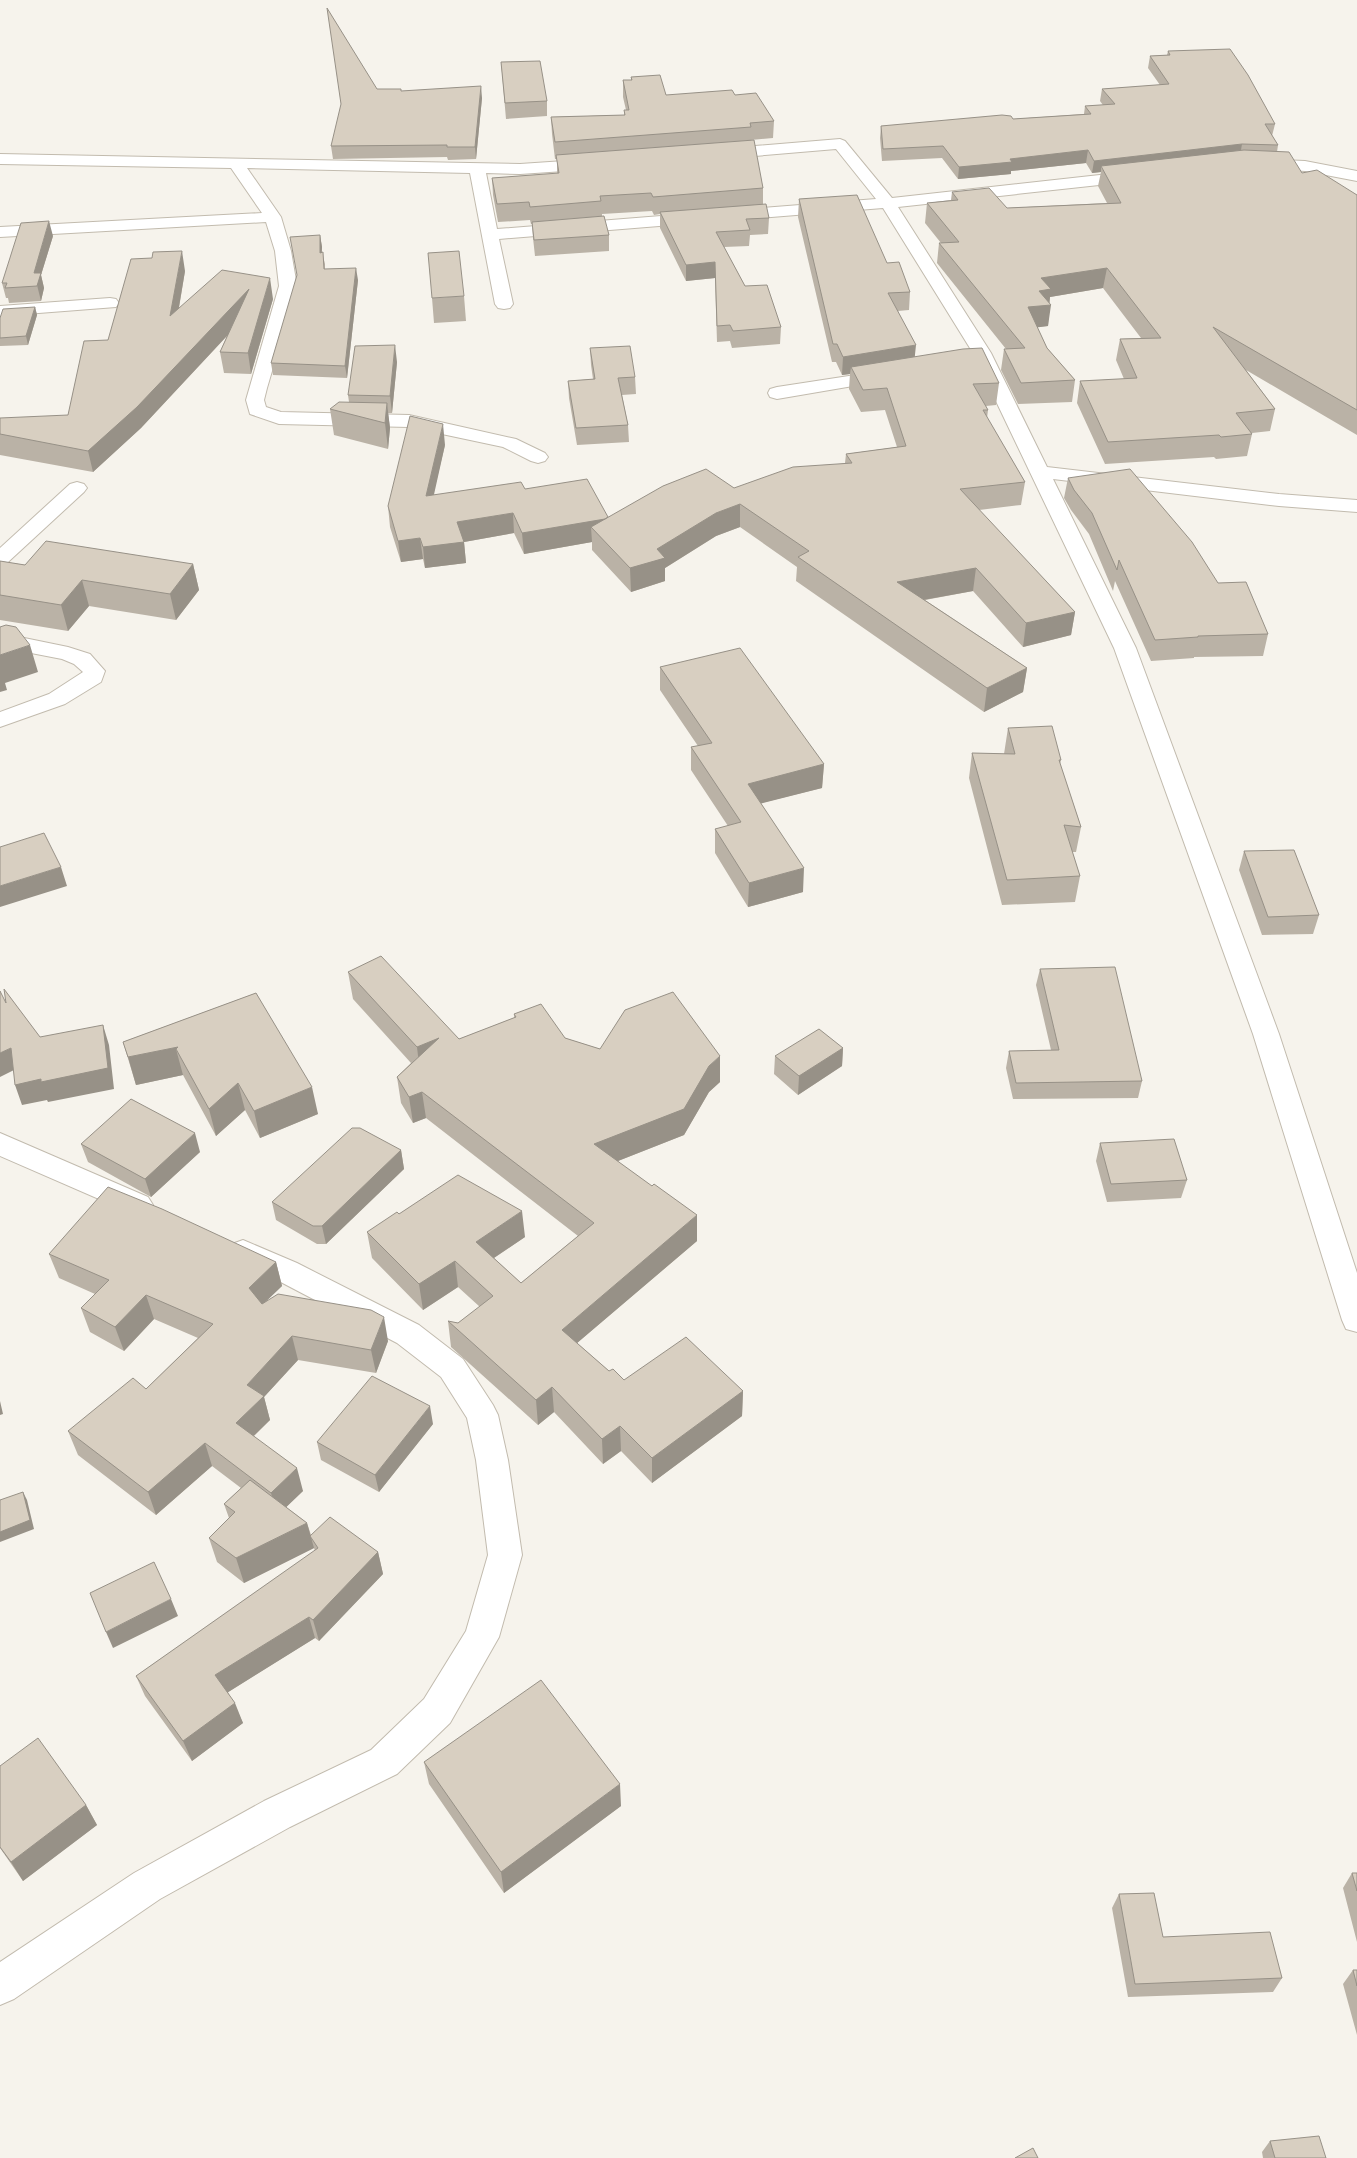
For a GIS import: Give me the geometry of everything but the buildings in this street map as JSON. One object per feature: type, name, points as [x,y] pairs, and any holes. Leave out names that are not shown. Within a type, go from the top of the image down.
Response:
[{"type":"street","points":[[702,155],[840,144],[888,203],[1040,472],[1125,648],[1266,1034],[1357,1320]]},
{"type":"street","points":[[0,159],[477,169],[520,169],[613,163]]},
{"type":"street","points":[[1240,164],[1305,166],[1357,176]]},
{"type":"street","points":[[237,165],[273,217],[283,251],[288,286],[258,388],[255,400],[257,410],[279,418],[409,421],[509,443],[538,457]]},
{"type":"street","points":[[477,169],[504,304]]},
{"type":"street","points":[[490,234],[888,203],[1154,174]]},
{"type":"street","points":[[0,232],[273,217]]},
{"type":"street","points":[[0,311],[110,303]]},
{"type":"street","points":[[776,393],[910,372]]},
{"type":"street","points":[[1040,472],[1279,500],[1357,506]]},
{"type":"street","points":[[0,559],[77,488]]},
{"type":"street","points":[[0,640],[68,654],[82,659],[94,671],[93,677],[58,700],[0,720]]},
{"type":"street","points":[[0,1144],[169,1219]]},
{"type":"street","points":[[0,1985],[147,1886],[277,1814],[384,1762],[438,1711],[482,1637],[505,1555],[492,1460],[482,1415],[452,1368],[408,1334],[286,1271],[214,1239]]}]
